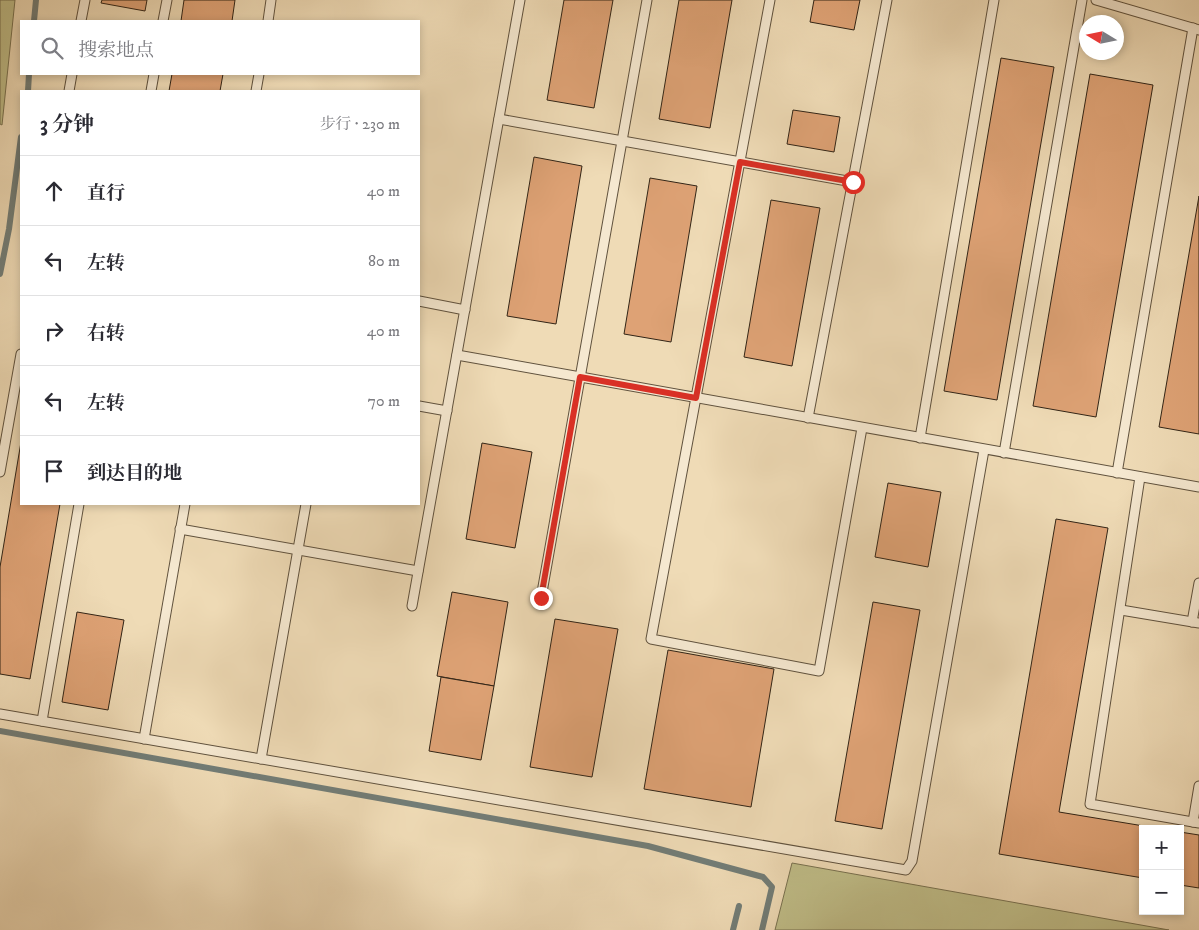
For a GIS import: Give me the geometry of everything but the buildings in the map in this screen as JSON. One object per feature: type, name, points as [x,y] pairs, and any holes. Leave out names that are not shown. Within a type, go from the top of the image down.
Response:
[{"type":"lane","points":[[82,20],[85,0]]},
{"type":"lane","points":[[163,20],[167,0]]},
{"type":"lane","points":[[268,20],[271,0]]},
{"type":"lane","points":[[412,606],[520,0]]},
{"type":"lane","points":[[541,598],[647,0]]},
{"type":"lane","points":[[770,0],[651,639],[819,671],[862,428]]},
{"type":"lane","points":[[808,418],[887,0]]},
{"type":"lane","points":[[920,438],[994,0]]},
{"type":"lane","points":[[1004,453],[1082,0]]},
{"type":"lane","points":[[1096,0],[1196,29],[1117,473]]},
{"type":"lane","points":[[69,90],[72,75]]},
{"type":"lane","points":[[151,90],[154,75]]},
{"type":"lane","points":[[256,90],[259,75]]},
{"type":"lane","points":[[499,119],[853,182]]},
{"type":"lane","points":[[420,301],[464,310]]},
{"type":"lane","points":[[456,355],[1199,487]]},
{"type":"lane","points":[[0,472],[20,360]]},
{"type":"lane","points":[[420,406],[447,411]]},
{"type":"lane","points":[[0,714],[906,870],[912,861],[984,450]]},
{"type":"lane","points":[[1140,477],[1090,804],[1196,822],[1199,786]]},
{"type":"lane","points":[[42,721],[80,505]]},
{"type":"lane","points":[[144,739],[185,505]]},
{"type":"lane","points":[[261,759],[306,505]]},
{"type":"lane","points":[[180,529],[418,571]]},
{"type":"lane","points":[[1120,610],[1196,623],[1199,583]]},
{"type":"shaded area","points":[[0,0],[15,0],[2,125],[0,124]]},
{"type":"shaded area","points":[[792,863],[1169,930],[775,930]]},
{"type":"waterway","points":[[34,20],[36,0]]},
{"type":"waterway","points":[[28,90],[29,75]]},
{"type":"waterway","points":[[0,274],[9,229],[20,145]]},
{"type":"waterway","points":[[0,731],[648,846],[763,877],[772,887],[762,930]]},
{"type":"waterway","points":[[733,930],[739,906]]},
{"type":"route","points":[[541,598],[580,377],[696,398],[740,162],[853,182]]}]
